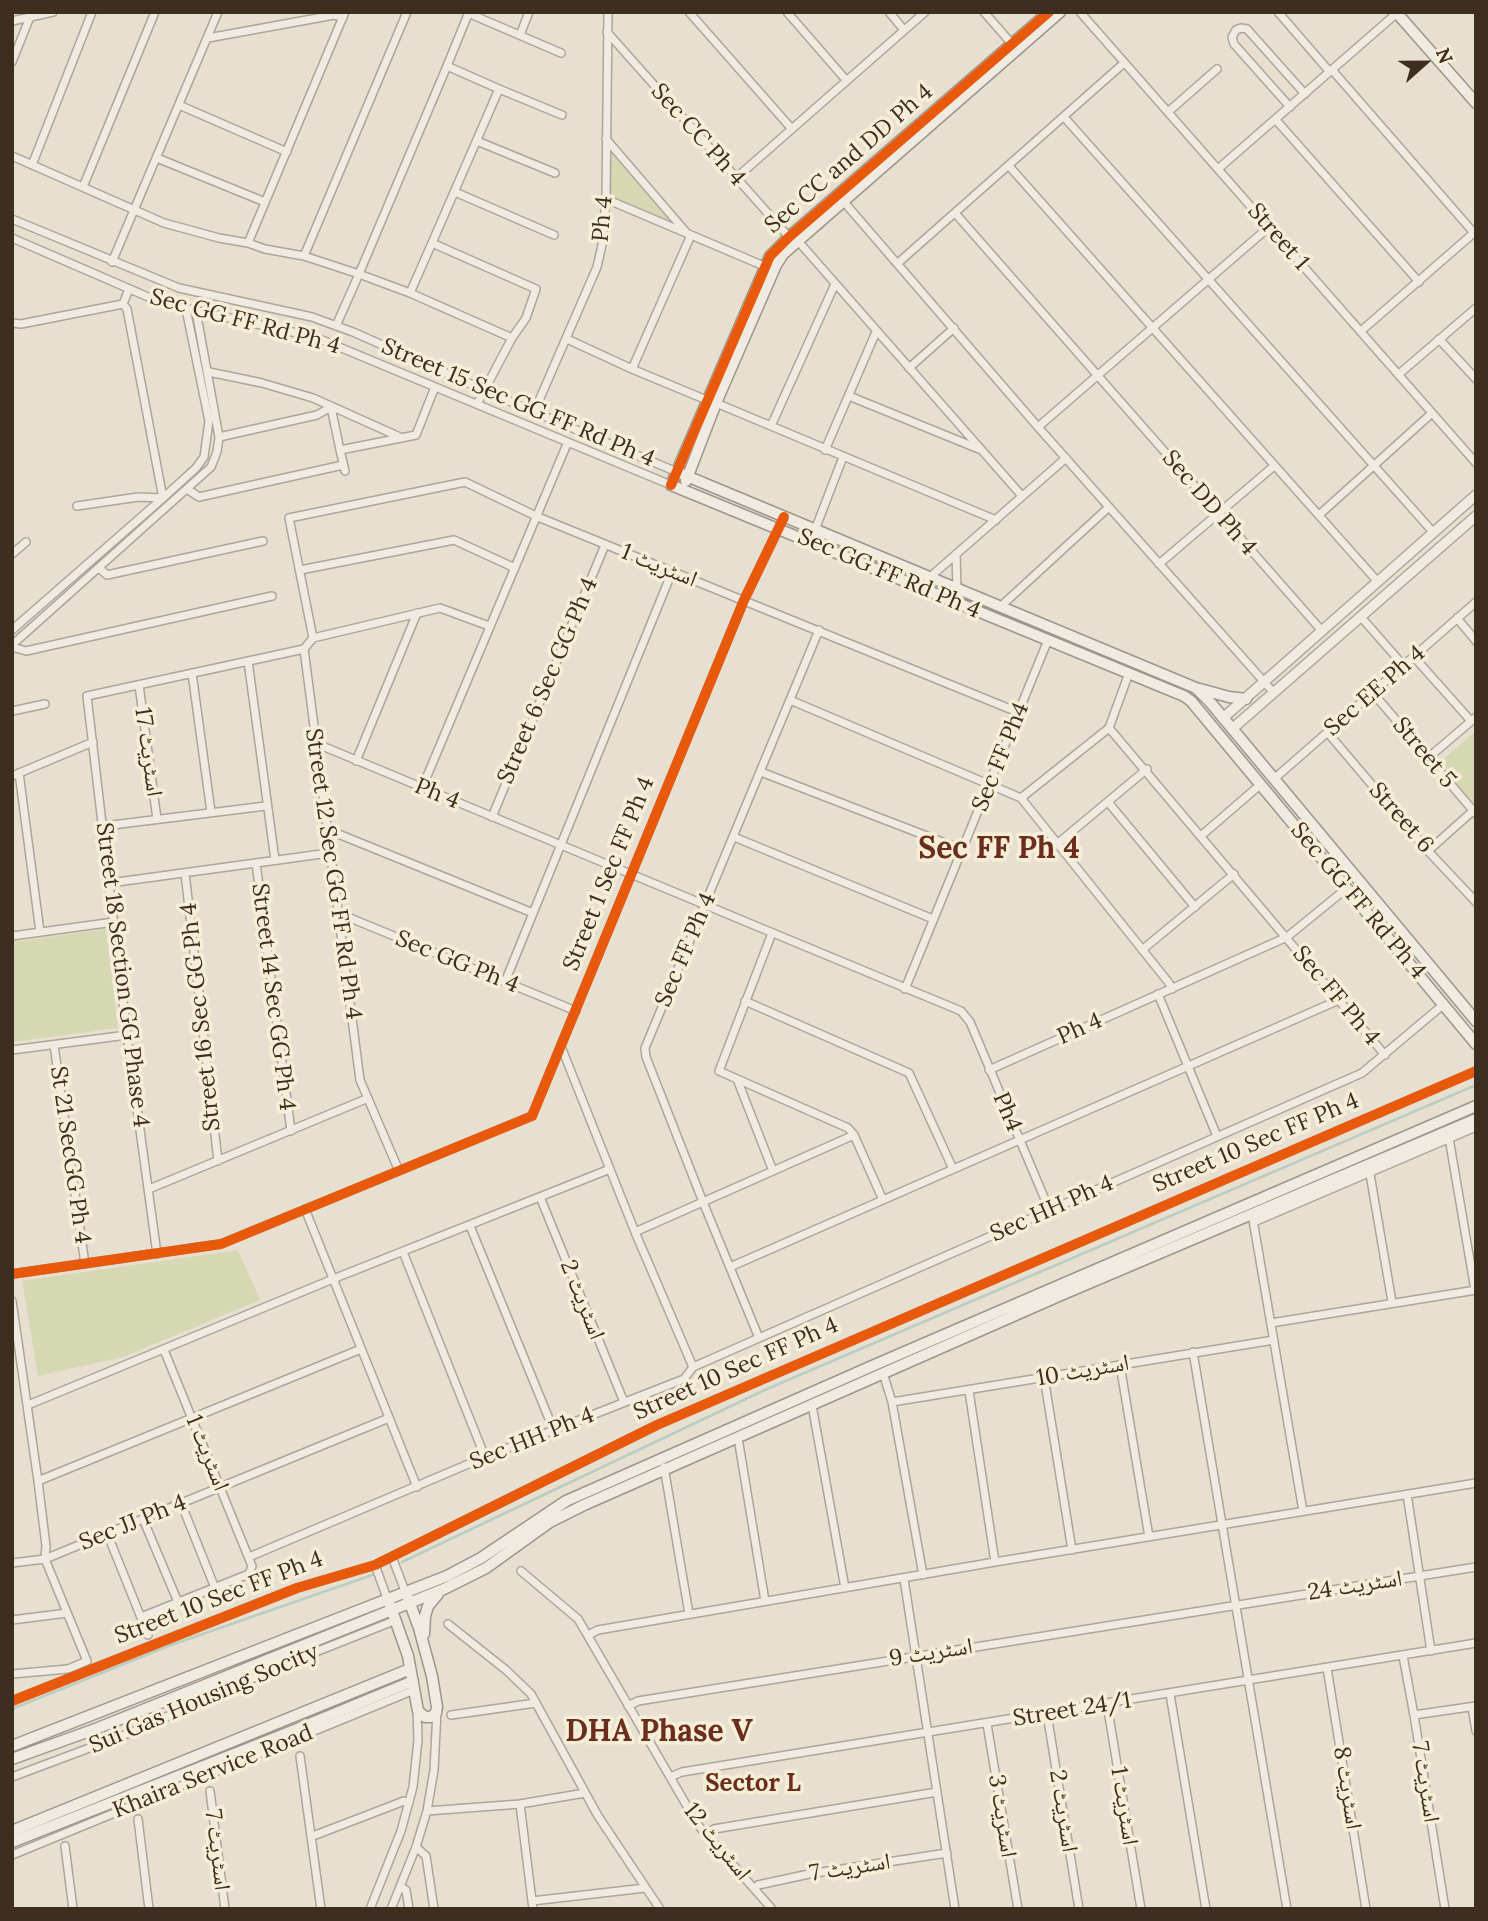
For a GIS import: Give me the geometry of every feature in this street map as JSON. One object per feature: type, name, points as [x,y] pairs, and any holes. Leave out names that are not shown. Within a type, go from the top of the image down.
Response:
[{"type":"main road","name":"Sec CC and DD Ph 4","points":[[671,485],[713,402],[776,265],[793,239],[1049,12]]},
{"type":"main road","name":"Sec CC and DD Ph 4","points":[[683,490],[713,402],[770,256],[844,202],[1060,12]]},
{"type":"main road","points":[[1397,13],[1476,103]]},
{"type":"main road","name":"Street 15 Sec GG FF Rd Ph 4","points":[[677,472],[1196,688],[1476,1021]]},
{"type":"main road","name":"Sec GG FF Rd Ph 4","points":[[671,485],[1191,701],[1476,1044]]},
{"type":"main road","points":[[957,603],[959,590]]},
{"type":"main road","points":[[1196,688],[1246,699]]},
{"type":"main road","points":[[12,1759],[394,1615],[410,1603],[486,1568],[550,1522],[664,1464],[880,1363],[1476,1106]]},
{"type":"main road","points":[[12,1746],[447,1576],[481,1558],[559,1505],[738,1438],[883,1373],[1348,1178],[1476,1119]]},
{"type":"main road","points":[[424,1646],[425,1616],[433,1599],[444,1589]]},
{"type":"main road","points":[[387,1598],[410,1669],[417,1708],[420,1714],[428,1717],[436,1713],[437,1707],[424,1646],[405,1591]]},
{"type":"main road","points":[[12,1831],[410,1669]]},
{"type":"main road","points":[[12,1842],[413,1685]]},
{"type":"street","points":[[12,21],[53,12]]},
{"type":"street","points":[[32,164],[92,12]]},
{"type":"street","points":[[83,187],[155,12]]},
{"type":"street","points":[[113,262],[218,12]]},
{"type":"street","points":[[304,256],[407,12]]},
{"type":"street","points":[[520,35],[529,12]]},
{"type":"street","name":"Ph 4","points":[[534,412],[597,267],[602,245],[606,199],[608,12]]},
{"type":"street","points":[[690,12],[791,128]]},
{"type":"street","points":[[787,12],[846,80]]},
{"type":"street","points":[[889,12],[904,30]]},
{"type":"street","points":[[736,178],[925,12]]},
{"type":"street","points":[[984,12],[1012,44]]},
{"type":"street","name":"Street 1","points":[[1080,12],[1399,374],[1431,414],[1475,460]]},
{"type":"street","points":[[1278,12],[1475,232],[1361,331]]},
{"type":"street","points":[[336,326],[469,13],[561,53]]},
{"type":"street","points":[[1217,169],[1397,13]]},
{"type":"street","points":[[208,38],[344,15],[248,243]]},
{"type":"street","points":[[12,62],[30,17]]},
{"type":"street","points":[[1290,107],[1234,44],[1232,37],[1236,30],[1241,27],[1247,29],[1305,94]]},
{"type":"street","name":"Sec CC Ph 4","points":[[607,32],[793,239]]},
{"type":"street","points":[[898,263],[1124,63]]},
{"type":"street","points":[[447,66],[562,115]]},
{"type":"street","points":[[1168,112],[1217,69]]},
{"type":"street","points":[[410,293],[499,89]]},
{"type":"street","points":[[179,105],[287,152]]},
{"type":"street","points":[[1064,117],[1433,532]]},
{"type":"street","points":[[1276,120],[1419,282]]},
{"type":"street","points":[[606,139],[689,234]]},
{"type":"street","points":[[477,141],[555,173]]},
{"type":"street","points":[[12,156],[164,223],[265,249],[304,256],[359,274],[410,293],[512,338]]},
{"type":"street","points":[[157,158],[265,202]]},
{"type":"street","points":[[1009,166],[1378,582]]},
{"type":"street","points":[[454,192],[554,234]]},
{"type":"street","points":[[606,199],[764,266]]},
{"type":"street","points":[[844,202],[1038,427],[1274,693]]},
{"type":"street","name":"Sec DD Ph 4","points":[[956,213],[1322,632]]},
{"type":"street","name":"Street 15 Sec GG FF Rd Ph 4","points":[[12,219],[179,288],[312,317],[336,326],[677,472]]},
{"type":"street","points":[[1038,427],[1269,227]]},
{"type":"street","points":[[632,369],[689,234]]},
{"type":"street","name":"Sec GG FF Rd Ph 4","points":[[12,238],[162,303],[315,337],[671,485]]},
{"type":"street","points":[[793,239],[1022,496]]},
{"type":"street","points":[[432,243],[536,289],[526,318],[512,338],[477,404]]},
{"type":"street","points":[[79,265],[84,250]]},
{"type":"street","points":[[771,426],[835,284]]},
{"type":"street","points":[[123,304],[129,289]]},
{"type":"street","points":[[12,323],[21,324],[123,304]]},
{"type":"street","points":[[123,304],[127,309],[163,498]]},
{"type":"street","points":[[1399,374],[1476,308]]},
{"type":"street","points":[[12,631],[163,498],[196,468],[204,457],[209,421],[187,309]]},
{"type":"street","points":[[196,311],[219,437],[211,467],[12,646],[26,651],[272,596]]},
{"type":"street","points":[[909,368],[954,328]]},
{"type":"street","points":[[825,450],[876,332]]},
{"type":"street","points":[[567,339],[632,369],[996,520]]},
{"type":"street","points":[[1439,339],[1476,379]]},
{"type":"street","points":[[209,372],[262,383],[313,398],[402,438]]},
{"type":"street","points":[[340,450],[416,435],[435,387]]},
{"type":"street","points":[[849,396],[979,449]]},
{"type":"street","points":[[219,437],[317,415],[331,407]]},
{"type":"street","points":[[187,489],[199,497],[344,468],[331,407]]},
{"type":"street","points":[[1319,515],[1431,414]]},
{"type":"street","points":[[422,788],[568,444]]},
{"type":"street","points":[[815,530],[844,457]]},
{"type":"street","points":[[930,577],[1066,458]]},
{"type":"street","points":[[1159,564],[1274,466]]},
{"type":"street","name":"اسٹریٹ 1","points":[[300,570],[289,518],[465,482],[538,517],[1020,713]]},
{"type":"street","points":[[1223,718],[1476,495]]},
{"type":"street","points":[[78,506],[138,497],[163,498]]},
{"type":"street","points":[[1000,607],[1109,508]]},
{"type":"street","points":[[1232,729],[1476,516]]},
{"type":"street","name":"Street 1 Sec FF Ph 4","points":[[12,1274],[222,1244],[532,1116],[562,1049],[630,875],[744,600],[784,517]]},
{"type":"street","points":[[313,638],[300,570],[454,540],[515,568]]},
{"type":"street","points":[[99,568],[107,575],[263,541]]},
{"type":"street","points":[[12,554],[26,542]]},
{"type":"street","name":"Street 6 Sec GG Ph 4","points":[[492,817],[605,544]]},
{"type":"street","points":[[956,554],[959,590]]},
{"type":"street","points":[[505,982],[671,572]]},
{"type":"street","name":"Sec EE Ph 4","points":[[1274,779],[1476,602]]},
{"type":"street","points":[[139,685],[304,649],[313,638],[440,608],[489,626]]},
{"type":"street","points":[[356,761],[417,614]]},
{"type":"street","points":[[1361,617],[1404,666]]},
{"type":"street","points":[[1457,618],[1476,640]]},
{"type":"street","name":"Sec FF Ph 4","points":[[703,1202],[646,1057],[645,1048],[819,630]]},
{"type":"street","name":"Sec FF Ph4","points":[[905,989],[1048,640]]},
{"type":"street","name":"Street 12 Sec GG FF Rd Ph 4","points":[[304,649],[360,1080],[366,1099]]},
{"type":"street","points":[[1414,657],[1474,719],[1428,758]]},
{"type":"street","points":[[248,661],[275,860]]},
{"type":"street","points":[[192,673],[211,812]]},
{"type":"street","points":[[1109,728],[1129,673]]},
{"type":"street","name":"Street 18 Section GG Phase 4","points":[[139,685],[88,696],[127,1035],[157,1254]]},
{"type":"street","name":"اسٹریٹ 17","points":[[139,685],[156,819]]},
{"type":"street","name":"Street 5","points":[[1373,692],[1475,811]]},
{"type":"street","points":[[790,700],[1021,798],[1172,989]]},
{"type":"street","points":[[12,711],[45,704]]},
{"type":"street","name":"Sec FF Ph 4","points":[[1109,728],[1385,1055]]},
{"type":"street","name":"Sec FF Ph4","points":[[1021,798],[1109,728]]},
{"type":"street","name":"Street 6","points":[[1328,733],[1428,851],[1476,902]]},
{"type":"street","points":[[40,932],[16,774],[93,742]]},
{"type":"street","name":"Ph 4","points":[[315,743],[559,845]]},
{"type":"street","points":[[1057,844],[1146,769]]},
{"type":"street","points":[[761,772],[963,850]]},
{"type":"street","points":[[1202,835],[1261,784]]},
{"type":"street","points":[[1108,803],[1195,907]]},
{"type":"street","points":[[104,826],[266,806]]},
{"type":"street","points":[[1428,851],[1475,811]]},
{"type":"street","points":[[326,829],[533,913]]},
{"type":"street","points":[[734,837],[933,919]]},
{"type":"street","points":[[559,845],[905,989]]},
{"type":"street","points":[[110,883],[329,853]]},
{"type":"street","name":"Street 14 Sec GG Ph 4","points":[[256,863],[291,1131]]},
{"type":"street","name":"Street 16 Sec GG Ph 4","points":[[185,873],[218,1161]]},
{"type":"street","points":[[1142,950],[1234,874]]},
{"type":"street","name":"Sec FF Ph 4","points":[[1287,937],[1347,887]]},
{"type":"street","name":"Sec GG Ph 4","points":[[338,913],[576,1011]]},
{"type":"street","points":[[12,936],[114,922]]},
{"type":"street","points":[[772,933],[719,1071],[848,1128],[854,1135],[883,1200]]},
{"type":"street","name":"Ph 4","points":[[989,1070],[1287,937]]},
{"type":"street","name":"Ph4","points":[[905,989],[966,1014],[1049,1209]]},
{"type":"street","points":[[1158,995],[1217,1136]]},
{"type":"street","points":[[730,1267],[1339,1000]]},
{"type":"street","points":[[745,1001],[909,1073],[953,1169]]},
{"type":"street","name":"Sec HH Ph 4","points":[[249,1556],[485,1457],[684,1379],[693,1367],[1362,1073],[1444,1004]]},
{"type":"street","points":[[12,1050],[127,1035]]},
{"type":"street","name":"St 21 SecGG Ph 4","points":[[54,1045],[85,1264]]},
{"type":"street","points":[[562,1049],[693,1367]]},
{"type":"street","name":"Street 10 Sec FF Ph 4","points":[[12,1701],[297,1588],[376,1567],[657,1425],[1476,1071]]},
{"type":"street","points":[[737,1079],[773,1171]]},
{"type":"street","points":[[149,1189],[366,1099],[373,1108],[399,1171]]},
{"type":"street","points":[[1348,1178],[1370,1174],[1476,1127]]},
{"type":"street","points":[[635,1231],[854,1135]]},
{"type":"street","points":[[1271,1323],[1475,1290],[1449,1138]]},
{"type":"street","points":[[27,1405],[333,1279],[610,1170]]},
{"type":"street","points":[[1370,1174],[1392,1302]]},
{"type":"street","name":"اسٹریٹ 2","points":[[540,1198],[624,1402]]},
{"type":"street","points":[[703,1202],[759,1338]]},
{"type":"street","points":[[305,1209],[417,1487]]},
{"type":"street","points":[[1253,1218],[1303,1511]]},
{"type":"street","points":[[470,1226],[554,1430]]},
{"type":"street","points":[[403,1252],[485,1457]]},
{"type":"street","points":[[12,1301],[38,1481],[46,1559],[87,1661],[68,1668],[12,1674]]},
{"type":"street","name":"اسٹریٹ 10","points":[[892,1402],[1274,1340]]},
{"type":"street","points":[[38,1481],[361,1349]]},
{"type":"street","name":"اسٹریٹ 1","points":[[164,1350],[249,1556]]},
{"type":"street","points":[[1192,1352],[1287,1909]]},
{"type":"street","points":[[1120,1365],[1149,1537]]},
{"type":"street","points":[[883,1373],[892,1402],[923,1575]]},
{"type":"street","points":[[1044,1377],[1072,1550]]},
{"type":"street","points":[[969,1391],[995,1562]]},
{"type":"street","points":[[812,1405],[845,1588]]},
{"type":"street","points":[[221,1487],[389,1418]]},
{"type":"street","points":[[738,1438],[765,1601]]},
{"type":"street","points":[[664,1464],[689,1614]]},
{"type":"street","points":[[588,1635],[598,1630],[689,1614],[1476,1483]]},
{"type":"street","name":"Sec JJ Ph 4","points":[[12,1563],[46,1559],[221,1487]]},
{"type":"street","points":[[1407,1494],[1431,1651]]},
{"type":"street","points":[[181,1503],[215,1588]]},
{"type":"street","points":[[143,1519],[178,1602]]},
{"type":"street","points":[[107,1532],[148,1635]]},
{"type":"street","points":[[141,1617],[249,1574],[252,1566],[249,1556]]},
{"type":"street","points":[[393,1559],[405,1591]]},
{"type":"street","points":[[376,1567],[387,1598]]},
{"type":"street","name":"اسٹریٹ 24","points":[[1235,1605],[1476,1567]]},
{"type":"street","name":"اسٹریٹ 12","points":[[521,1571],[572,1614],[588,1635],[705,1834],[772,1909]]},
{"type":"street","points":[[904,1579],[956,1909]]},
{"type":"street","name":"اسٹریٹ 9","points":[[628,1706],[638,1700],[722,1689],[915,1655],[1235,1605]]},
{"type":"street","points":[[12,1620],[67,1613]]},
{"type":"street","name":"Sui Gas Housing Socity","points":[[12,1777],[132,1732],[394,1615]]},
{"type":"street","points":[[448,1624],[520,1683],[537,1703],[585,1793],[660,1909]]},
{"type":"street","name":"Street 24/1","points":[[670,1777],[681,1772],[1476,1643]]},
{"type":"street","name":"اسٹریٹ 7","points":[[1403,1656],[1415,1715],[1445,1909]]},
{"type":"street","name":"اسٹریٹ 8","points":[[1327,1668],[1366,1909]]},
{"type":"street","name":"Khaira Service Road","points":[[12,1855],[413,1685]]},
{"type":"street","points":[[1170,1694],[1206,1909]]},
{"type":"street","points":[[451,1715],[537,1703]]},
{"type":"street","name":"اسٹریٹ 1","points":[[1107,1704],[1141,1909]]},
{"type":"street","points":[[1415,1715],[1474,1706],[1476,1731]]},
{"type":"street","points":[[391,1909],[427,1811],[436,1749],[437,1707]]},
{"type":"street","points":[[370,1909],[387,1869],[409,1802],[416,1767],[417,1708]]},
{"type":"street","name":"اسٹریٹ 2","points":[[1047,1714],[1079,1909]]},
{"type":"street","name":"اسٹریٹ 3","points":[[987,1724],[1018,1909]]},
{"type":"street","points":[[300,1756],[321,1909]]},
{"type":"street","name":"اسٹریٹ 7","points":[[209,1791],[225,1909]]},
{"type":"street","points":[[705,1834],[714,1829],[937,1792]]},
{"type":"street","points":[[427,1811],[520,1804],[585,1793]]},
{"type":"street","points":[[313,1836],[404,1801],[409,1802]]},
{"type":"street","points":[[520,1804],[533,1905],[645,1888]]},
{"type":"street","points":[[138,1819],[149,1909]]},
{"type":"street","points":[[65,1846],[74,1909]]},
{"type":"street","points":[[416,1847],[426,1856],[434,1909]]},
{"type":"street","name":"اسٹریٹ 7","points":[[755,1889],[758,1885],[809,1874],[947,1853]]},
{"type":"street","points":[[400,1887],[406,1890],[409,1909]]},
{"type":"green space","points":[[610,152],[671,222],[610,196]]},
{"type":"green space","points":[[1476,731],[1476,800],[1473,803],[1439,763]]},
{"type":"green space","points":[[106,929],[118,1028],[12,1042],[12,942]]},
{"type":"green space","points":[[238,1250],[260,1300],[123,1357],[38,1376],[22,1281]]},
{"type":"waterway","points":[[402,1562],[767,1389],[1476,1085]]},
{"type":"waterway","points":[[12,1709],[171,1645],[372,1575]]},
{"type":"cycle path","points":[[671,485],[770,256],[1049,12]]},
{"type":"cycle path","points":[[12,1274],[221,1244],[532,1116],[744,600],[784,517]]},
{"type":"cycle path","points":[[12,1701],[297,1588],[375,1565],[657,1425],[1476,1071]]},
{"type":"district","name":"Sec FF Ph 4","points":[[999,849]]},
{"type":"district","name":"DHA Phase V","points":[[659,1732]]},
{"type":"district","name":"Sector L","points":[[753,1784]]}]
